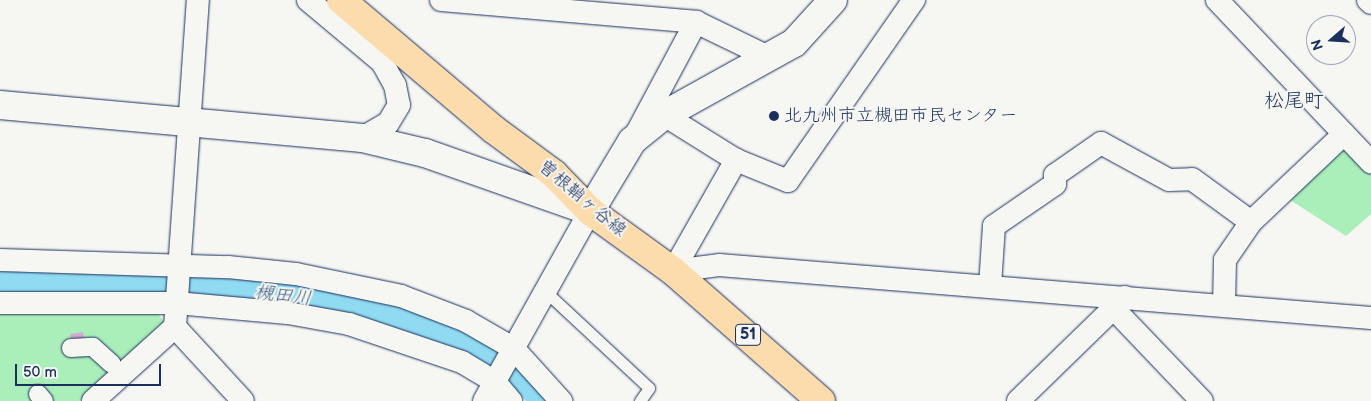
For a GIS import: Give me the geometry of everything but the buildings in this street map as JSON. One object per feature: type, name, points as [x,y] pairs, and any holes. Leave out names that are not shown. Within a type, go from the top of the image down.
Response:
[{"type":"main road","name":"曽根鞘ヶ谷線","points":[[341,0],[493,129],[554,174],[590,211],[673,271],[821,401]]},
{"type":"street","points":[[198,0],[193,120],[182,265],[176,303],[175,327],[243,401]]},
{"type":"street","points":[[308,0],[382,62],[395,85],[399,105],[388,124],[362,138]]},
{"type":"street","points":[[440,0],[696,22],[768,57]]},
{"type":"street","points":[[632,141],[664,115],[794,43],[833,0]]},
{"type":"street","points":[[664,115],[736,160],[788,181],[914,0]]},
{"type":"street","points":[[1217,0],[1371,162]]},
{"type":"street","points":[[484,401],[590,211],[632,141],[696,22]]},
{"type":"street","points":[[0,105],[193,120],[362,138],[425,153],[590,211]]},
{"type":"street","points":[[1224,305],[1225,260],[1251,222],[1344,134]]},
{"type":"street","points":[[990,286],[994,226],[1055,184],[1055,175],[1101,142],[1169,180],[1192,179],[1251,222]]},
{"type":"street","points":[[673,271],[736,160]]},
{"type":"street","points":[[0,260],[182,265],[296,274],[401,296],[466,321],[513,348],[562,401]]},
{"type":"street","points":[[673,271],[719,265],[990,286],[1120,303],[1224,305],[1371,318]]},
{"type":"street","points":[[0,303],[176,303],[288,313],[349,324],[406,340],[462,362],[495,382],[511,401]]},
{"type":"street","points":[[1019,401],[1120,303]]},
{"type":"street","points":[[1120,303],[1202,401]]},
{"type":"street","points":[[93,401],[175,327]]},
{"type":"street","points":[[71,348],[93,347],[112,364]]},
{"type":"lane","points":[[545,291],[650,388],[640,401]]},
{"type":"green space","points":[[1343,143],[1371,173],[1371,214],[1346,236],[1284,196]]},
{"type":"green space","points":[[0,308],[156,310],[165,324],[80,401],[0,401]]},
{"type":"water","name":"槻田川","points":[[0,267],[269,280],[357,295],[444,318],[518,362],[555,401],[526,401],[510,385],[406,333],[0,292]]},
{"type":"place","name":"北九州市立槻田市民センター","points":[[774,116]]},
{"type":"district","name":"松尾町","points":[[1294,101]]}]
